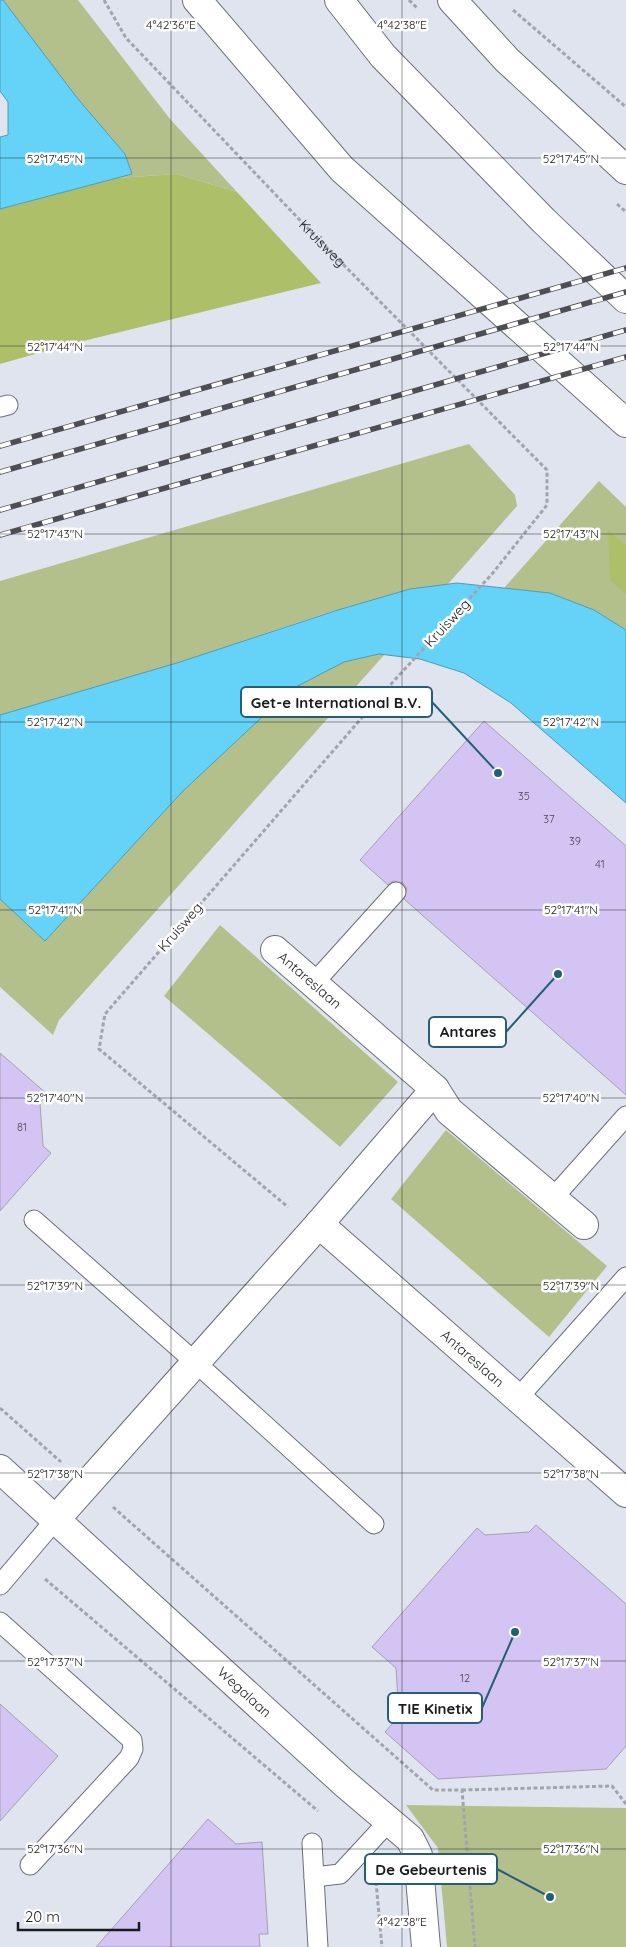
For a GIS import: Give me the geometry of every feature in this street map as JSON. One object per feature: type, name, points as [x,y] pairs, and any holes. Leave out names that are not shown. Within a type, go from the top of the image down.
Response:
[{"type":"main road","points":[[197,0],[342,169],[626,423]]},
{"type":"main road","points":[[339,0],[383,56],[544,221],[626,299]]},
{"type":"main road","points":[[452,0],[507,60],[626,170]]},
{"type":"main road","name":"Antareslaan","points":[[274,950],[435,1089],[449,1111],[584,1225]]},
{"type":"main road","points":[[56,1519],[319,1224],[435,1089]]},
{"type":"main road","name":"Antareslaan","points":[[319,1224],[626,1493]]},
{"type":"main road","name":"Wegalaan","points":[[0,1469],[343,1782],[410,1839],[418,1855],[426,1947]]},
{"type":"lane","points":[[313,984],[396,892]]},
{"type":"lane","points":[[553,1198],[626,1116]]},
{"type":"lane","points":[[34,1220],[374,1524]]},
{"type":"lane","points":[[518,1398],[626,1277]]},
{"type":"lane","points":[[0,1585],[56,1519]]},
{"type":"lane","points":[[0,1622],[132,1740],[133,1749],[129,1758],[30,1865]]},
{"type":"lane","points":[[314,1877],[340,1874],[388,1821]]},
{"type":"lane","points":[[312,1843],[318,1947]]},
{"type":"path","name":"Kruisweg","points":[[104,0],[126,38],[317,238],[547,470],[546,506],[492,574],[392,683],[105,1014],[99,1049],[287,1206],[319,1224]]},
{"type":"path","points":[[508,6],[626,107]]},
{"type":"path","points":[[0,1408],[433,1790],[612,1786],[626,1804]]},
{"type":"path","points":[[22,1559],[374,1859],[382,1947]]},
{"type":"path","points":[[462,1790],[475,1947]]},
{"type":"green space","points":[[3,0],[78,0],[170,119],[237,192],[177,174],[117,178],[132,174],[125,154],[78,99]]},
{"type":"green space","points":[[177,174],[237,192],[321,283],[67,345],[0,364],[0,209],[117,178]]},
{"type":"green space","points":[[469,444],[515,495],[517,506],[448,584],[418,589],[358,604],[132,677],[0,715],[0,581]]},
{"type":"green space","points":[[599,481],[626,507],[626,630],[594,610],[550,593],[504,588]]},
{"type":"green space","points":[[608,530],[626,546],[626,594],[610,580]]},
{"type":"green space","points":[[385,654],[59,1020],[53,1035],[0,987],[0,899],[45,941],[182,792],[292,689],[344,662]]},
{"type":"green space","points":[[220,925],[398,1082],[340,1147],[164,996]]},
{"type":"green space","points":[[446,1130],[607,1266],[549,1337],[391,1199]]},
{"type":"green space","points":[[406,1805],[626,1808],[626,1947],[447,1947],[438,1848]]},
{"type":"water","points":[[0,0],[3,0],[78,99],[125,154],[132,174],[0,209],[0,137],[8,135],[8,102],[0,91]]},
{"type":"water","points":[[457,583],[550,593],[594,610],[626,630],[626,803],[511,703],[464,673],[420,659],[379,654],[344,662],[292,689],[182,792],[45,941],[0,899],[0,715],[180,662],[338,610],[410,589]]},
{"type":"building","points":[[484,721],[626,846],[626,1095],[404,899],[407,889],[403,883],[393,881],[388,885],[360,860]]},
{"type":"building","points":[[0,1053],[47,1094],[40,1103],[43,1146],[51,1153],[0,1211]]},
{"type":"building","points":[[536,1525],[626,1604],[626,1746],[606,1769],[438,1779],[385,1732],[399,1716],[396,1668],[372,1647],[477,1528],[485,1535],[529,1532]]},
{"type":"building","points":[[0,1704],[58,1756],[0,1821]]},
{"type":"building","points":[[208,1819],[236,1844],[262,1842],[268,1934],[259,1934],[260,1947],[96,1947]]},
{"type":"railway","points":[[0,446],[626,268]]},
{"type":"railway","points":[[0,472],[626,292]]},
{"type":"railway","points":[[0,510],[626,330]]},
{"type":"railway","points":[[0,535],[626,357]]},
{"type":"place","name":"Get-e International B.V.","points":[[498,773]]},
{"type":"place","name":"Antares","points":[[558,974]]},
{"type":"place","name":"TIE Kinetix","points":[[515,1632]]},
{"type":"place","name":"De Gebeurtenis","points":[[550,1897]]}]
